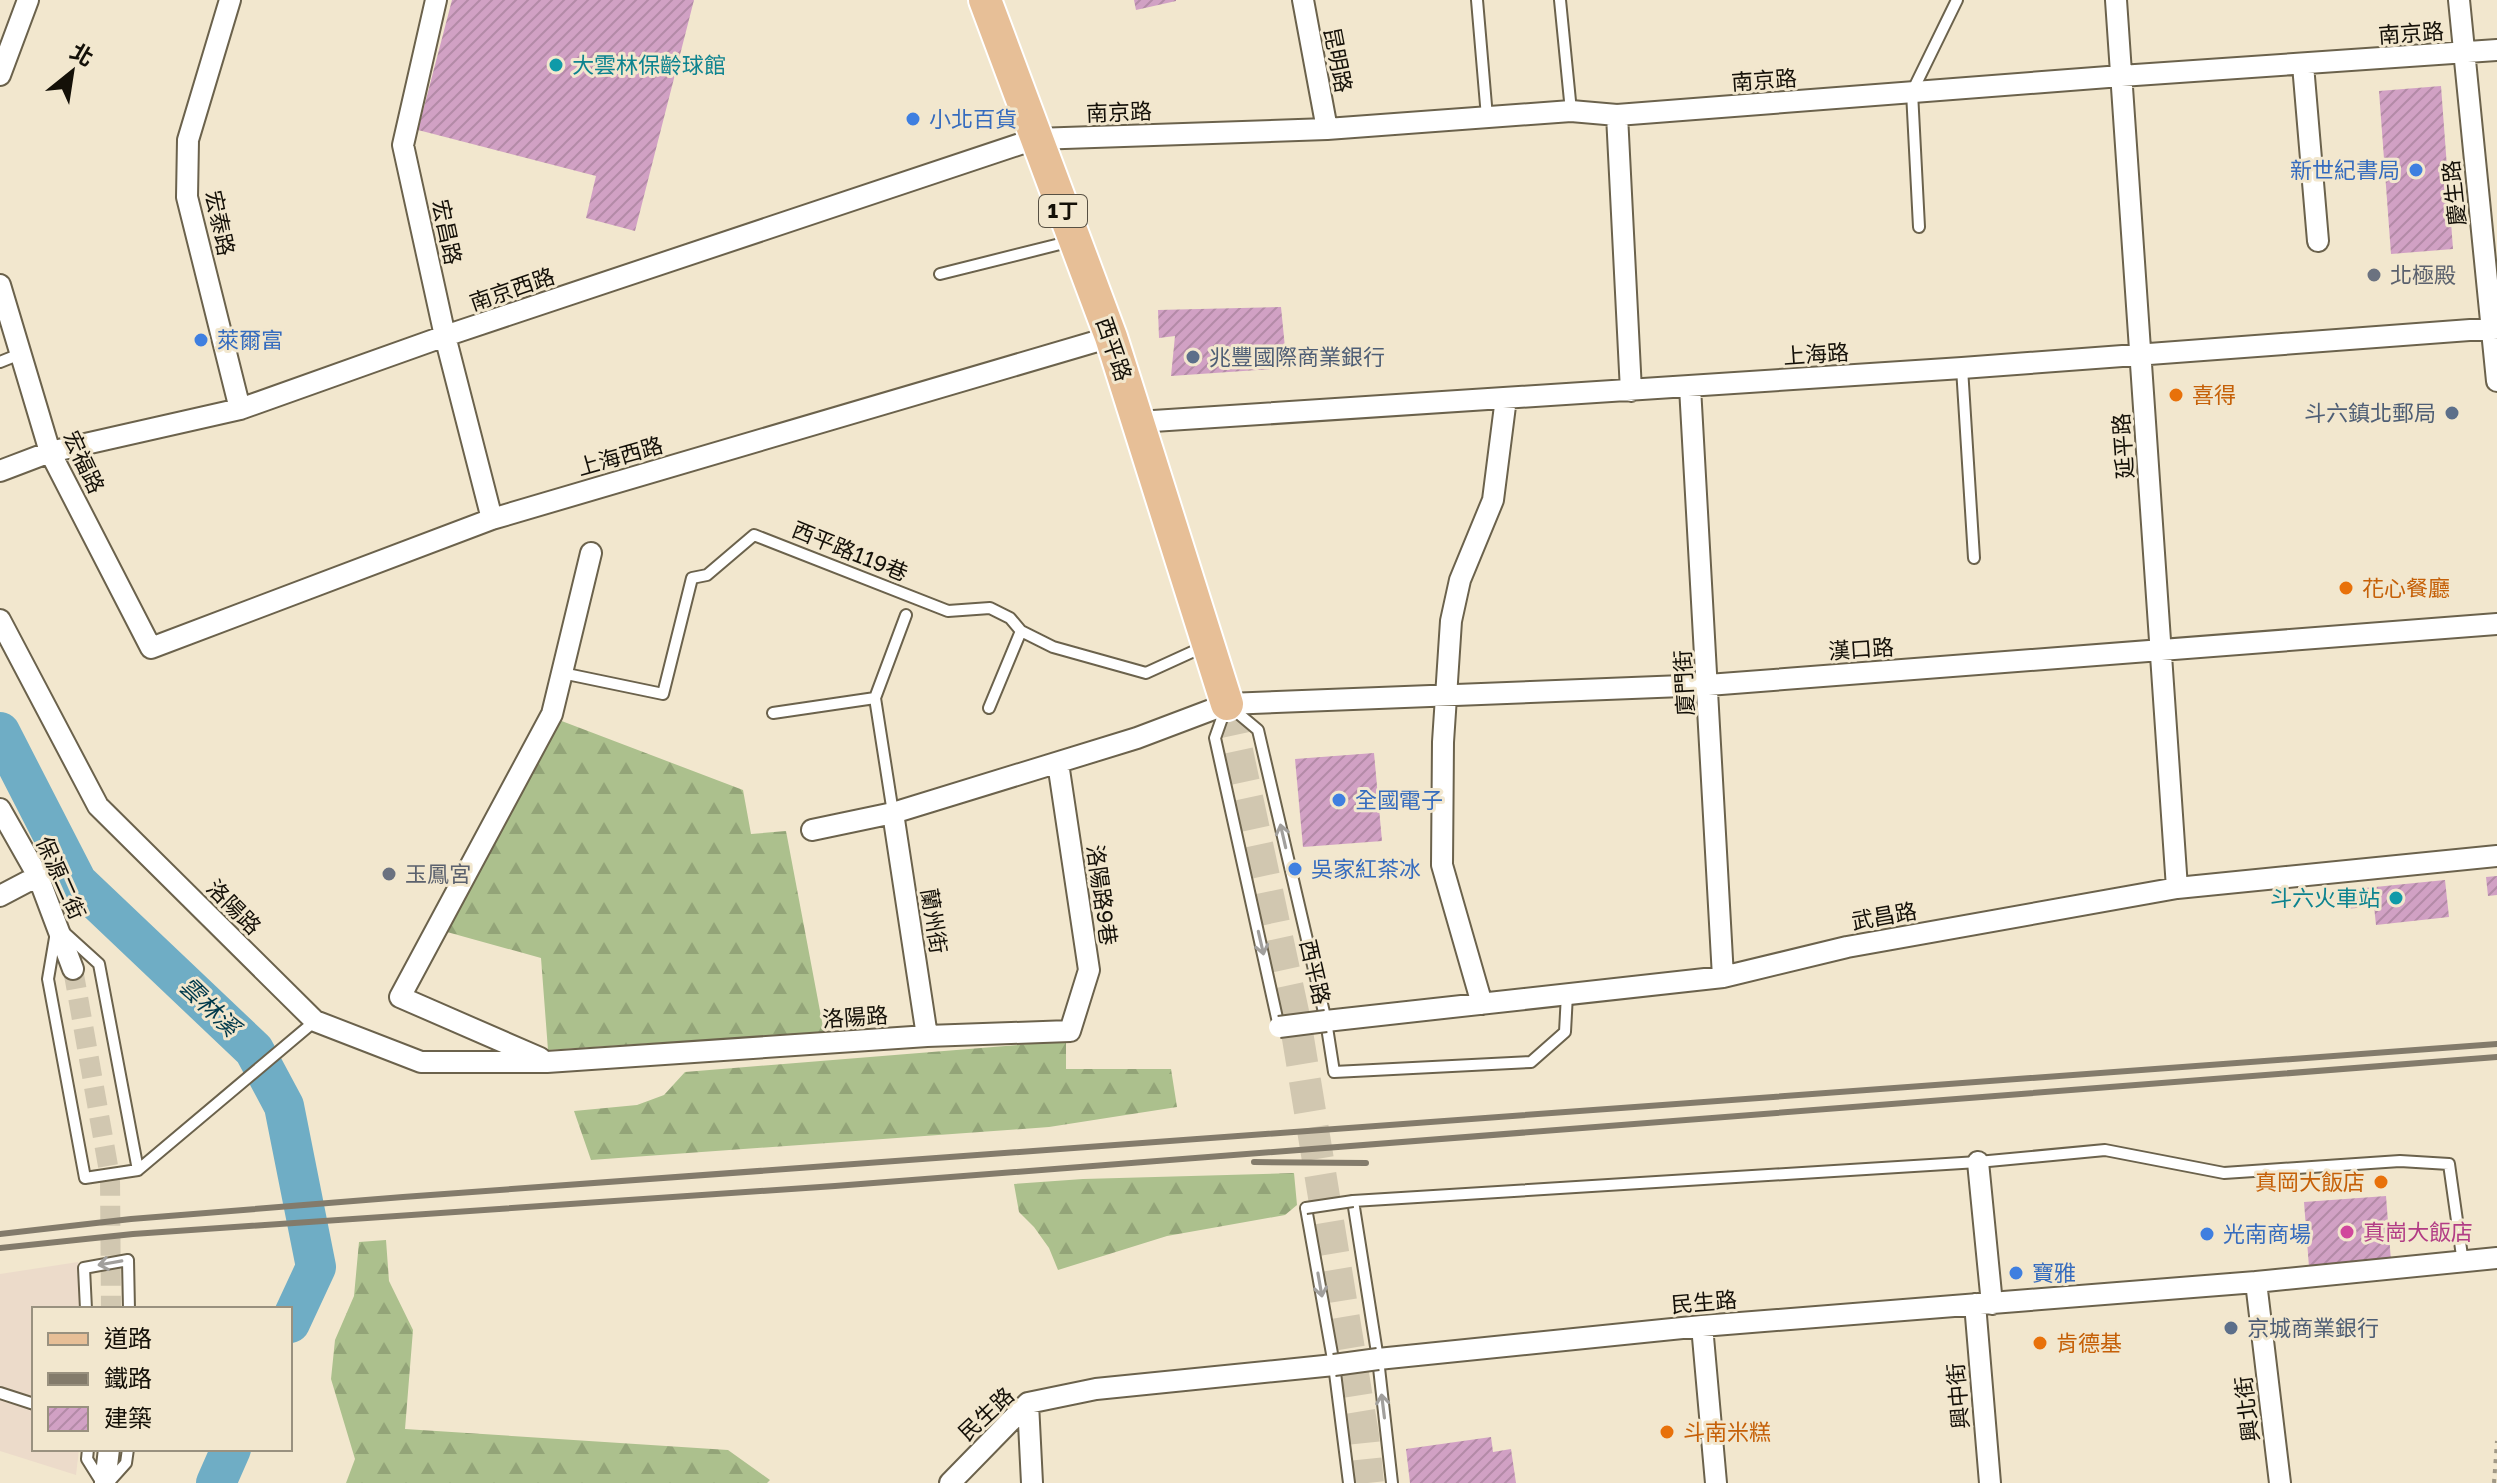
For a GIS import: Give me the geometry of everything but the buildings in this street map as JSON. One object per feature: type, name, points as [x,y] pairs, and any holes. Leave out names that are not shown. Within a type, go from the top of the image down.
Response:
[{"type":"main road","name":"西平路","points":[[985,0],[1111,337],[1227,704]]},
{"type":"street","points":[[0,75],[28,0]]},
{"type":"street","name":"宏泰路","points":[[230,0],[188,140],[187,197],[240,409]]},
{"type":"street","name":"宏昌路","points":[[436,0],[403,145],[445,336],[492,519]]},
{"type":"street","name":"昆明路","points":[[1303,0],[1327,129]]},
{"type":"street","name":"延平路","points":[[2116,0],[2177,888]]},
{"type":"street","name":"慶生路","points":[[2459,0],[2497,381]]},
{"type":"street","name":"南京路","points":[[1035,139],[1327,129],[1571,111],[1617,115],[2497,50]]},
{"type":"street","points":[[2303,65],[2318,241]]},
{"type":"street","points":[[1617,115],[1631,391]]},
{"type":"street","name":"南京西路","points":[[0,471],[50,452],[240,409],[445,336],[1035,139]]},
{"type":"street","name":"宏福路","points":[[0,285],[50,452],[151,648]]},
{"type":"street","name":"上海路","points":[[1138,422],[1690,387],[2494,328]]},
{"type":"street","name":"上海西路","points":[[151,648],[492,519],[1111,337]]},
{"type":"street","name":"廈門街","points":[[1690,387],[1723,977]]},
{"type":"street","points":[[1482,1004],[1442,865],[1443,742],[1451,621],[1460,580],[1493,500],[1506,398]]},
{"type":"street","name":"洛陽路","points":[[547,1062],[400,997],[552,714],[591,553]]},
{"type":"street","name":"洛陽路","points":[[0,620],[98,806],[315,1021],[421,1062],[547,1062],[927,1036],[1070,1031]]},
{"type":"street","name":"漢口路","points":[[1227,704],[1708,685],[2497,624]]},
{"type":"street","points":[[812,830],[893,813],[1058,763],[1137,738],[1227,704]]},
{"type":"street","name":"洛陽路9巷","points":[[1058,763],[1089,970],[1070,1031]]},
{"type":"street","name":"保源二街","points":[[0,809],[38,876],[73,969]]},
{"type":"street","name":"蘭州街","points":[[893,813],[927,1036]]},
{"type":"street","name":"武昌路","points":[[1279,1027],[1723,977],[1847,947],[2177,888],[2497,856]]},
{"type":"street","points":[[0,896],[38,876]]},
{"type":"street","name":"興中街","points":[[1978,1162],[1990,1483]]},
{"type":"street","name":"民生路","points":[[950,1483],[1028,1403],[1096,1389],[1702,1326],[2256,1282],[2497,1258]]},
{"type":"street","name":"興北街","points":[[2256,1282],[2280,1483]]},
{"type":"street","points":[[1702,1326],[1716,1483]]},
{"type":"street","points":[[1028,1403],[1032,1483]]},
{"type":"street","points":[[105,1483],[109,1451]]},
{"type":"lane","points":[[1477,0],[1487,117]]},
{"type":"lane","points":[[1560,0],[1571,111]]},
{"type":"lane","points":[[1919,227],[1912,92],[1957,0]]},
{"type":"lane","points":[[940,274],[1074,240]]},
{"type":"lane","points":[[0,362],[20,354]]},
{"type":"lane","points":[[1962,368],[1974,558]]},
{"type":"lane","name":"西平路119巷","points":[[562,673],[663,694],[692,578],[707,575],[754,535],[948,611],[990,608],[1010,618],[1021,631],[1053,647],[1146,673],[1208,645]]},
{"type":"lane","points":[[893,813],[875,698],[906,615]]},
{"type":"lane","points":[[989,708],[1021,631]]},
{"type":"lane","points":[[773,713],[875,698]]},
{"type":"lane","points":[[1227,704],[1215,738],[1279,1027]]},
{"type":"lane","name":"西平路","points":[[1227,704],[1258,730],[1326,1021],[1334,1072],[1531,1062],[1565,1032],[1567,994]]},
{"type":"lane","points":[[57,926],[99,964],[138,1170]]},
{"type":"lane","points":[[57,926],[48,979],[85,1178],[138,1170],[315,1021]]},
{"type":"lane","points":[[1349,1483],[1334,1365],[1306,1208],[1353,1201],[1978,1162],[2105,1150],[2224,1173],[2400,1161],[2449,1164],[2463,1263]]},
{"type":"lane","points":[[1353,1201],[1378,1359],[1392,1483]]},
{"type":"lane","points":[[86,1307],[84,1268],[128,1260],[129,1307]]},
{"type":"lane","points":[[0,1393],[32,1403]]},
{"type":"lane","points":[[88,1454],[105,1483],[126,1463],[128,1451]]},
{"type":"path","points":[[2494,1483],[2497,1441]]},
{"type":"shaded area","points":[[78,1262],[81,1307],[32,1307],[32,1451],[79,1451],[76,1475],[0,1451],[0,1274]]},
{"type":"green space","points":[[559,720],[743,790],[751,834],[786,831],[824,1032],[548,1050],[541,958],[447,932]]},
{"type":"green space","points":[[1066,1041],[1066,1069],[1171,1069],[1177,1107],[1049,1127],[591,1160],[574,1111],[637,1105],[664,1095],[685,1072]]},
{"type":"green space","points":[[1294,1173],[1297,1205],[1285,1215],[1167,1236],[1058,1270],[1049,1248],[1019,1212],[1014,1184],[1083,1179]]},
{"type":"green space","points":[[386,1240],[389,1281],[413,1330],[405,1429],[728,1450],[770,1480],[767,1483],[346,1483],[355,1459],[331,1379],[335,1340],[354,1296],[359,1242]]},
{"type":"waterway","name":"雲林溪","points":[[0,732],[77,882],[254,1050],[284,1106],[316,1267],[292,1319]]},
{"type":"waterway","name":"雲林溪","points":[[216,1483],[230,1451]]},
{"type":"tunnel","points":[[1227,704],[1296,1026],[1363,1435],[1368,1483]]},
{"type":"tunnel","points":[[73,969],[110,1177],[111,1307]]},
{"type":"railway","points":[[0,1234],[131,1219],[403,1197],[2497,1044]]},
{"type":"railway","points":[[0,1248],[133,1234],[835,1186],[2497,1057]]},
{"type":"railway","points":[[1254,1162],[1366,1163]]},
{"type":"place","name":"大雲林保齡球館","points":[[556,65]]},
{"type":"place","name":"小北百貨","points":[[913,119]]},
{"type":"place","name":"新世紀書局","points":[[2416,170]]},
{"type":"place","name":"北極殿","points":[[2374,275]]},
{"type":"place","name":"萊爾富","points":[[201,340]]},
{"type":"place","name":"兆豐國際商業銀行","points":[[1193,357]]},
{"type":"place","name":"喜得","points":[[2176,395]]},
{"type":"place","name":"斗六鎮北郵局","points":[[2452,413]]},
{"type":"place","name":"花心餐廳","points":[[2346,588]]},
{"type":"place","name":"全國電子","points":[[1339,800]]},
{"type":"place","name":"吳家紅茶冰","points":[[1295,869]]},
{"type":"place","name":"玉鳳宮","points":[[389,874]]},
{"type":"place","name":"斗六火車站","points":[[2396,898]]},
{"type":"place","name":"真岡大飯店","points":[[2381,1182]]},
{"type":"place","name":"真崗大飯店","points":[[2347,1232]]},
{"type":"place","name":"光南商場","points":[[2207,1234]]},
{"type":"place","name":"寶雅","points":[[2016,1273]]},
{"type":"place","name":"京城商業銀行","points":[[2231,1328]]},
{"type":"place","name":"肯德基","points":[[2040,1343]]},
{"type":"place","name":"斗南米糕","points":[[1667,1432]]}]
